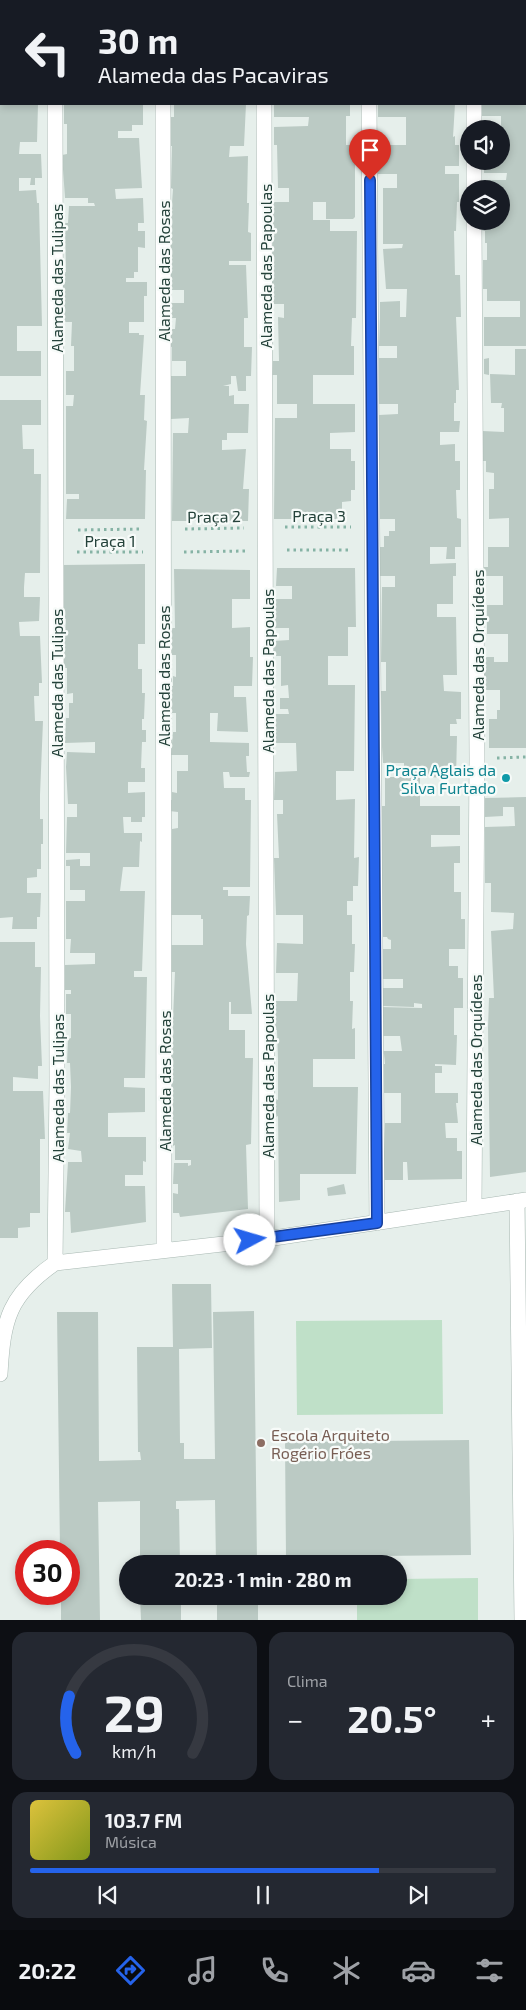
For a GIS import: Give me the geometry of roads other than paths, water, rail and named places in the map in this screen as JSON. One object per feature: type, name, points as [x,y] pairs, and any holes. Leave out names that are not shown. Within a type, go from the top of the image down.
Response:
[{"type":"street","name":"Alameda das Tulipas","points":[[55,105],[55,1263]]},
{"type":"street","name":"Alameda das Rosas","points":[[162,105],[164,1249]]},
{"type":"street","name":"Alameda das Papoulas","points":[[264,105],[267,527],[267,1239]]},
{"type":"street","points":[[369,105],[377,1223]]},
{"type":"street","points":[[474,105],[474,120]]},
{"type":"street","name":"Alameda das Orquídeas","points":[[474,230],[477,758],[474,1208]]},
{"type":"street","points":[[0,1374],[5,1326],[12,1307],[21,1292],[36,1276],[55,1263],[164,1249],[267,1239],[521,1201],[524,1597],[522,1620]]},
{"type":"place","name":"Praça Aglais da Silva Furtado","points":[[506,778]]},
{"type":"place","name":"Escola Arquiteto Rogério Fróes","points":[[261,1443]]}]
